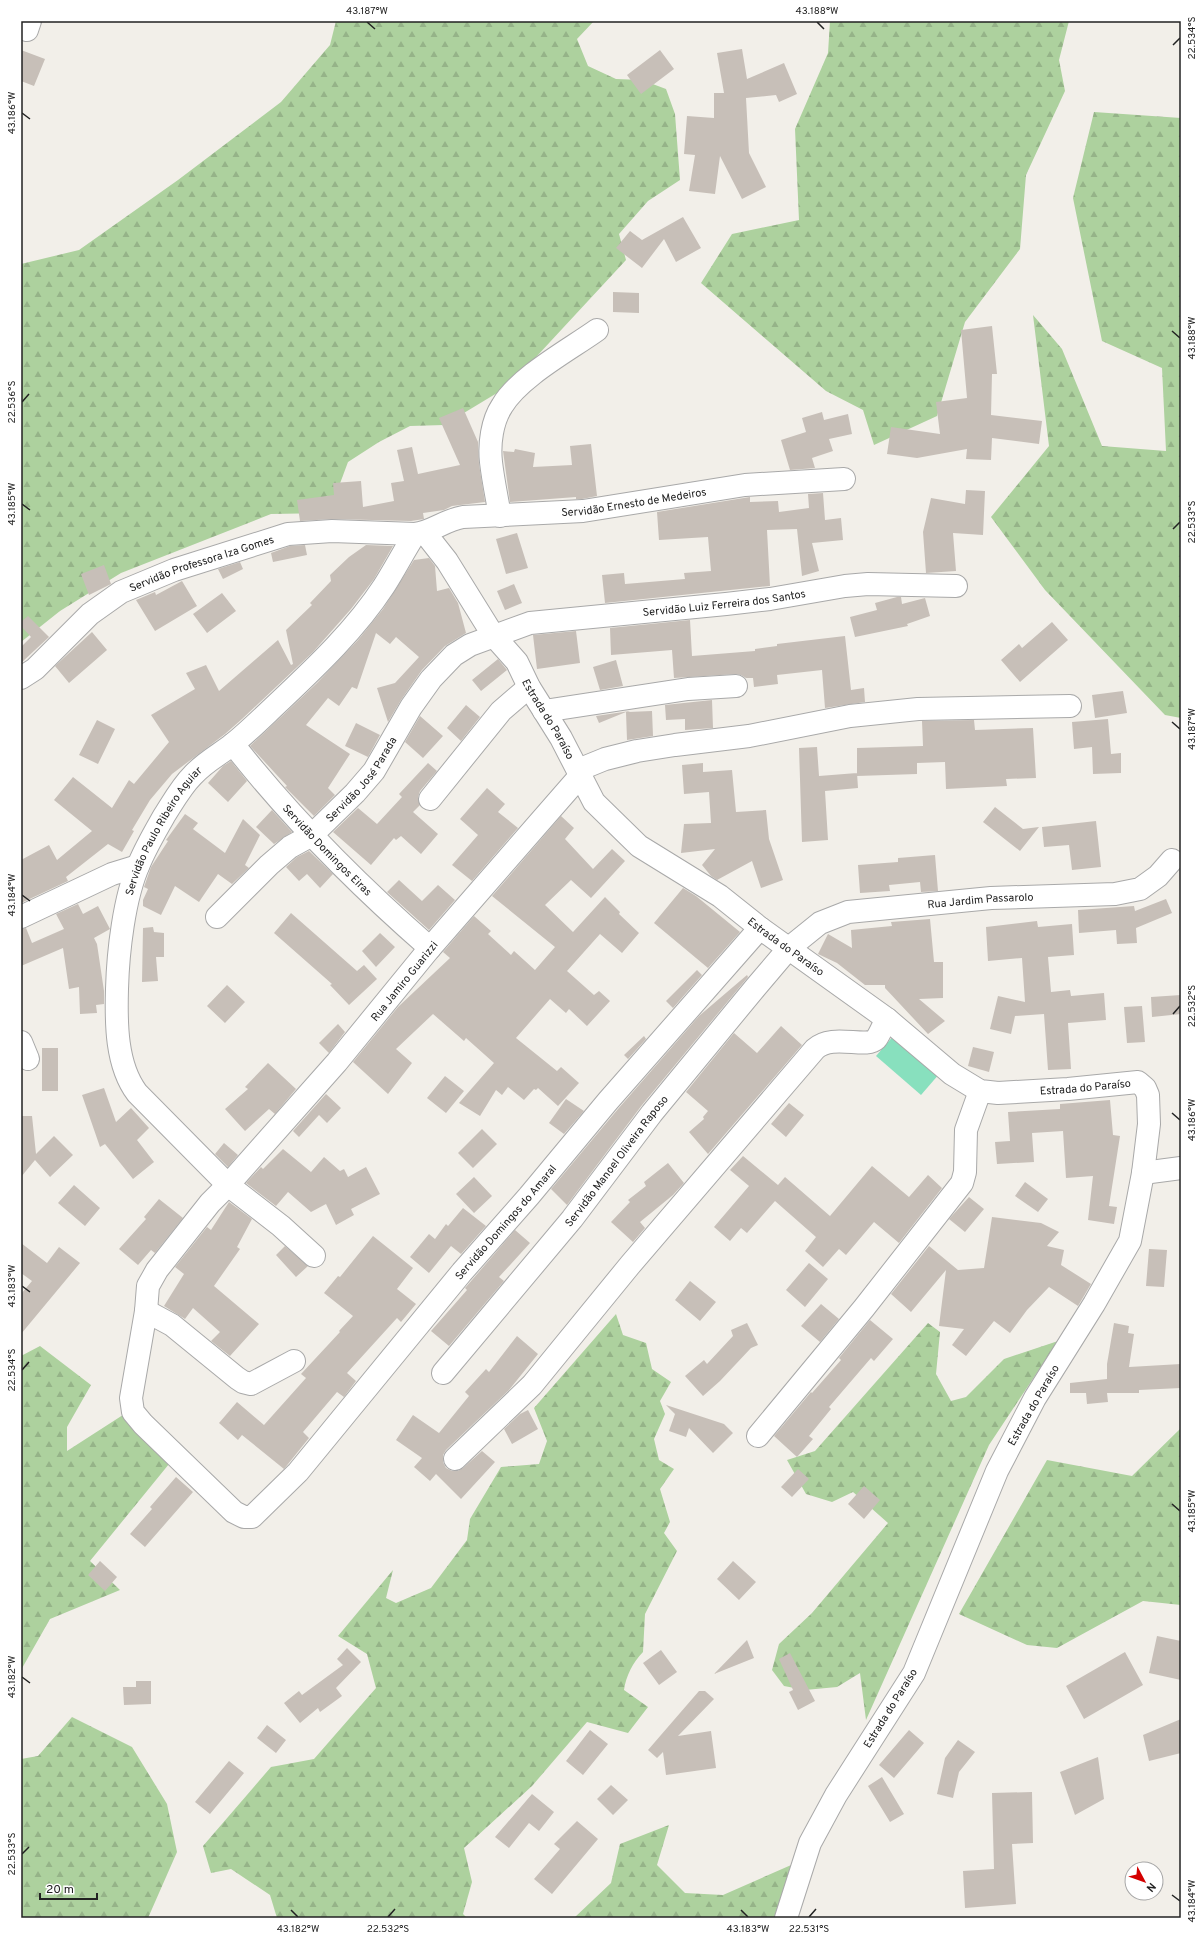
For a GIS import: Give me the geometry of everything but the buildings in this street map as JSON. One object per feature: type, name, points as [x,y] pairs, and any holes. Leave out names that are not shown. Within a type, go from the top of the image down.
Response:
[{"type":"street","points":[[500,516],[491,461],[492,430],[501,406],[509,396],[529,378],[597,330]]},
{"type":"street","name":"Servidão Ernesto de Medeiros","points":[[420,533],[452,519],[583,511],[745,485],[844,479]]},
{"type":"street","name":"Servidão Professora Iza Gomes","points":[[21,678],[35,669],[90,614],[121,592],[159,576],[288,534],[332,531],[420,533]]},
{"type":"street","name":"Estrada do Paraíso","points":[[420,533],[447,561],[494,635],[517,662],[594,802],[639,846],[720,896],[760,928],[887,1019],[952,1074],[980,1091],[998,1093],[1068,1089],[1138,1082],[1145,1088],[1148,1095],[1149,1124],[1143,1173],[1130,1241],[1094,1304],[1035,1398],[997,1470],[914,1673],[836,1795],[810,1843],[786,1918]]},
{"type":"street","name":"Servidão Paulo Ribeiro Aguiar","points":[[314,1256],[281,1226],[228,1185],[137,1093],[130,1084],[123,1067],[117,1008],[118,963],[124,922],[138,866],[149,843],[175,798],[192,776],[209,759],[233,744],[306,676],[365,612],[420,533]]},
{"type":"street","name":"Servidão Luiz Ferreira dos Santos","points":[[494,635],[530,623],[770,599],[845,586],[868,584],[956,586]]},
{"type":"street","name":"Servidão José Parada","points":[[217,917],[248,888],[269,865],[290,847],[312,835],[355,793],[374,771],[411,707],[431,679],[454,656],[470,645],[494,635]]},
{"type":"street","points":[[544,711],[688,689],[736,686]]},
{"type":"street","points":[[430,799],[501,711],[530,687]]},
{"type":"street","points":[[579,773],[605,759],[637,751],[749,736],[850,716],[918,709],[1070,706]]},
{"type":"street","name":"Servidão Domingos Eiras","points":[[233,744],[263,783],[312,835],[393,916],[430,948]]},
{"type":"street","name":"Rua Jamiro Guarizzi","points":[[252,1517],[244,1517],[234,1512],[143,1424],[133,1412],[131,1398],[146,1311],[148,1286],[157,1270],[210,1203],[228,1185],[336,1062],[430,948],[579,773]]},
{"type":"street","name":"Rua Jardim Passarolo","points":[[789,948],[820,923],[848,912],[991,898],[1115,894],[1140,889],[1158,876],[1172,860]]},
{"type":"street","points":[[21,917],[112,874],[138,866]]},
{"type":"street","name":"Servidão Domingos do Amaral","points":[[252,1517],[298,1472],[462,1272],[529,1196],[608,1100],[760,928]]},
{"type":"street","name":"Servidão Manoel Oliveira Raposo","points":[[443,1373],[572,1219],[652,1113],[789,948]]},
{"type":"street","points":[[455,1459],[532,1385],[630,1265],[815,1049],[821,1043],[828,1042],[858,1041],[868,1043],[875,1039],[887,1019]]},
{"type":"street","points":[[758,1436],[864,1308],[962,1183],[965,1172],[966,1130],[980,1091]]},
{"type":"street","points":[[1143,1173],[1181,1168]]},
{"type":"street","points":[[146,1311],[172,1325],[237,1378],[248,1384],[251,1384],[294,1361]]},
{"type":"green space","points":[[336,21],[594,21],[577,39],[588,66],[616,79],[642,80],[666,89],[675,114],[680,180],[648,201],[619,234],[626,260],[537,356],[497,393],[444,425],[410,426],[379,442],[348,462],[329,513],[271,514],[121,573],[60,611],[21,642],[21,264],[79,250],[178,180],[281,102],[330,45]]},
{"type":"green space","points":[[830,21],[1069,21],[1059,60],[1065,91],[1026,175],[1020,249],[965,322],[937,416],[874,445],[863,410],[826,391],[701,283],[732,234],[799,220],[795,129],[828,53]]},
{"type":"green space","points":[[1094,112],[1181,118],[1181,718],[1165,715],[1045,590],[991,517],[1049,446],[1033,315],[1062,349],[1102,446],[1166,451],[1162,368],[1102,341],[1073,198]]},
{"type":"green space","points":[[895,1034],[940,1073],[921,1095],[876,1056]]},
{"type":"green space","points":[[616,1314],[623,1335],[646,1343],[652,1369],[671,1382],[660,1401],[665,1414],[654,1439],[659,1460],[674,1469],[660,1489],[670,1522],[664,1533],[677,1551],[645,1614],[643,1652],[630,1670],[624,1690],[648,1707],[628,1733],[587,1722],[532,1786],[464,1848],[472,1882],[463,1914],[467,1918],[277,1918],[270,1895],[231,1869],[211,1873],[203,1846],[271,1767],[314,1759],[376,1688],[367,1654],[338,1636],[393,1570],[386,1598],[396,1603],[431,1588],[467,1540],[470,1519],[501,1467],[539,1464],[547,1441],[534,1408]]},
{"type":"green space","points":[[928,1323],[940,1332],[936,1374],[951,1401],[966,1397],[1004,1359],[1058,1341],[989,1445],[866,1720],[860,1673],[837,1687],[805,1690],[784,1686],[772,1670],[779,1644],[812,1613],[888,1523],[853,1492],[832,1502],[806,1494],[787,1460],[815,1451]]},
{"type":"green space","points":[[40,1346],[91,1385],[67,1427],[67,1451],[126,1413],[169,1464],[90,1561],[120,1590],[50,1619],[21,1670],[21,1356]]},
{"type":"green space","points":[[1181,1428],[1181,1605],[1143,1601],[1057,1648],[1027,1645],[959,1614],[1047,1460],[1132,1476]]},
{"type":"green space","points":[[72,1717],[132,1747],[167,1804],[177,1852],[148,1918],[21,1918],[21,1759],[38,1756]]},
{"type":"green space","points":[[669,1825],[657,1865],[685,1893],[723,1895],[798,1862],[776,1918],[574,1918],[611,1883],[620,1844]]}]
